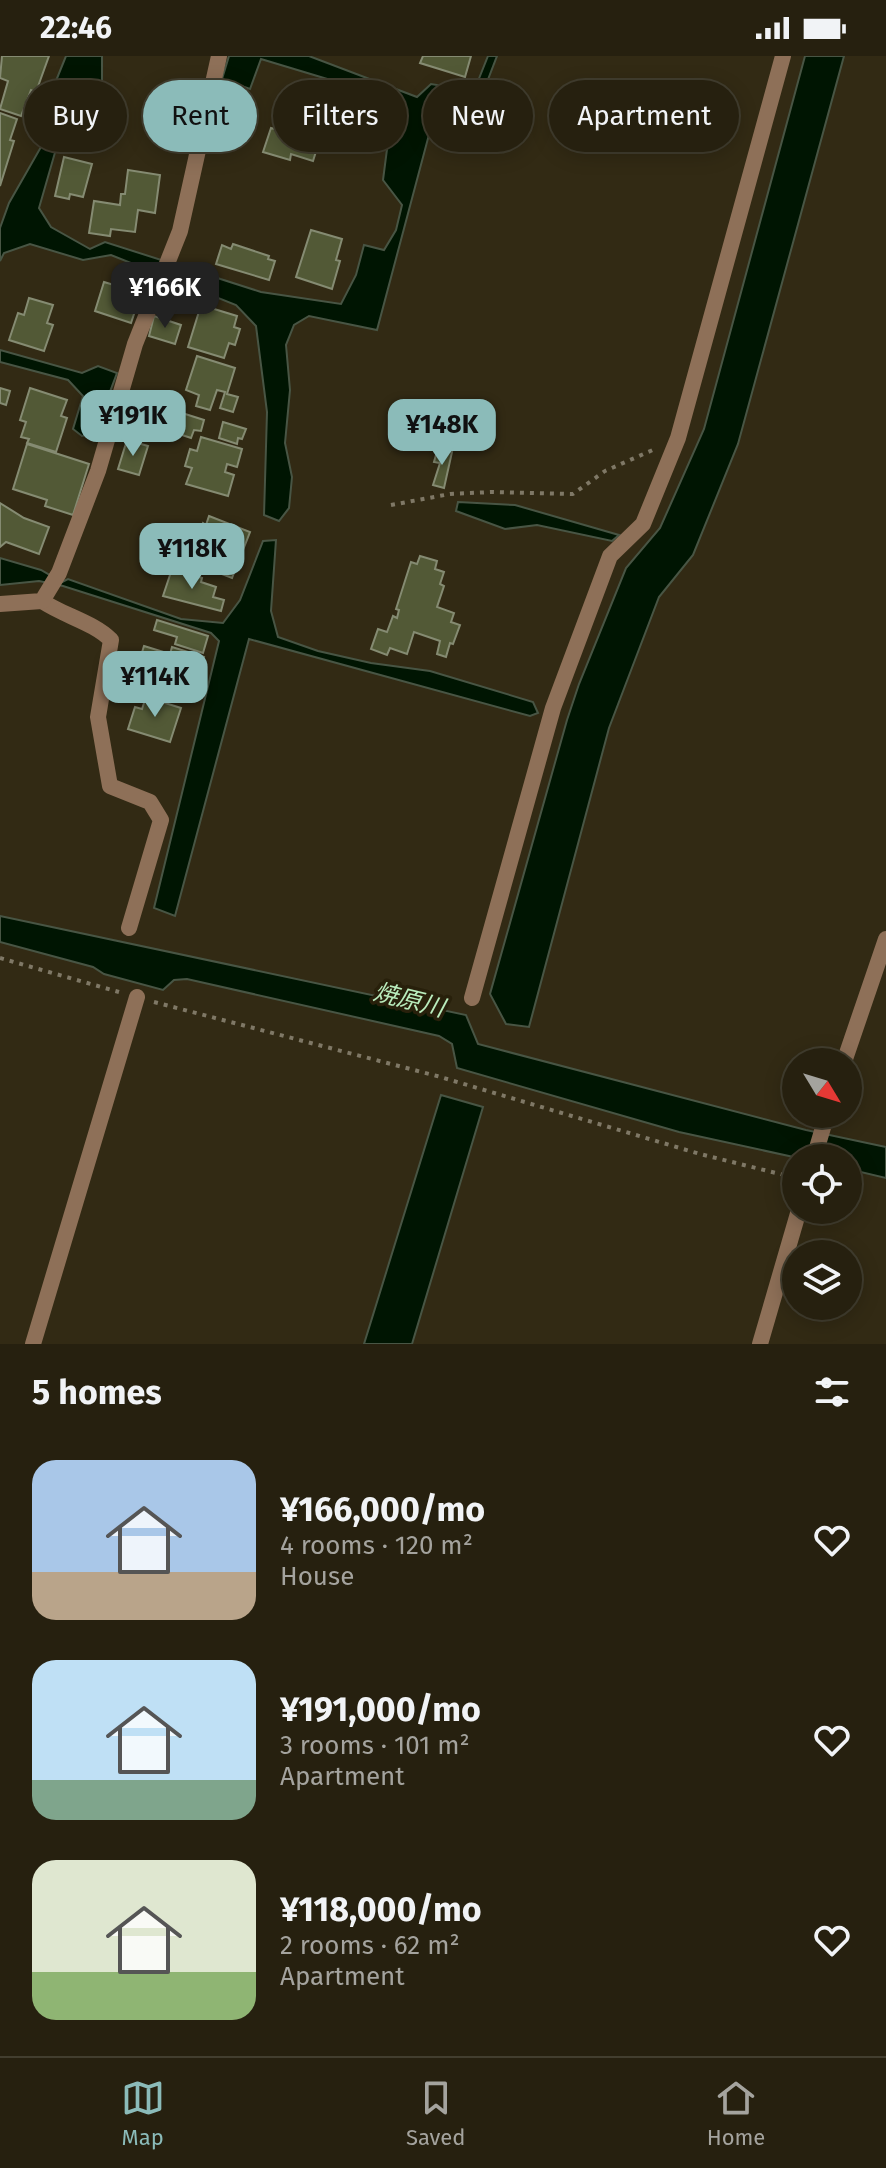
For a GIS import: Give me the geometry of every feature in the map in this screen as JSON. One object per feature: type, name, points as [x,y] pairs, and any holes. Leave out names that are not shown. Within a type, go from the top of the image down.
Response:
[{"type":"street","points":[[129,928],[161,820],[150,802],[110,786],[98,717],[111,640],[103,632],[57,611],[51,588],[98,471],[135,344],[180,231],[219,56]]},
{"type":"street","points":[[472,998],[553,708],[610,556],[643,524],[678,438],[783,56]]},
{"type":"street","points":[[0,604],[51,588]]},
{"type":"street","points":[[849,1048],[886,939]]},
{"type":"street","points":[[33,1344],[137,997]]},
{"type":"street","points":[[760,1344],[795,1224]]},
{"type":"path","points":[[391,505],[450,494],[573,494],[605,471],[678,438]]},
{"type":"path","points":[[0,958],[437,1076],[700,1154],[782,1174]]},
{"type":"shaded area","points":[[66,56],[102,56],[102,80],[56,80]]},
{"type":"shaded area","points":[[229,56],[309,56],[372,80],[331,80],[261,59],[253,80],[222,79]]},
{"type":"shaded area","points":[[488,56],[497,56],[488,80],[478,80]]},
{"type":"shaded area","points":[[805,56],[844,56],[738,444],[693,555],[659,597],[609,728],[529,1027],[506,1024],[490,994],[567,720],[626,568],[660,528],[704,429]]},
{"type":"shaded area","points":[[423,91],[424,152],[377,330],[309,316],[294,325],[286,345],[290,390],[285,443],[292,477],[289,508],[279,521],[264,515],[267,412],[256,326],[236,305],[111,255],[83,260],[30,244],[4,253],[0,261],[0,228],[9,203],[38,152],[55,152],[39,208],[51,227],[90,249],[105,242],[261,292],[341,304],[356,275],[364,245],[384,250],[396,230],[402,205],[383,180],[387,152],[407,152],[407,93],[417,97]]},
{"type":"shaded area","points":[[0,350],[82,373],[98,366],[117,373],[94,434],[82,436],[73,429],[83,396],[68,380],[0,362]]},
{"type":"shaded area","points":[[458,502],[515,505],[619,535],[612,541],[537,525],[505,529],[456,511]]},
{"type":"shaded area","points":[[276,540],[271,611],[278,637],[318,651],[371,663],[430,671],[533,702],[538,713],[530,716],[249,639],[175,916],[154,908],[219,641],[211,633],[63,586],[39,581],[0,585],[0,558],[41,570],[62,582],[68,579],[181,619],[223,623],[240,600],[263,541]]},
{"type":"shaded area","points":[[0,916],[466,1015],[478,1044],[782,1124],[782,1128],[798,1128],[886,1147],[886,1178],[862,1172],[862,1144],[782,1144],[782,1155],[679,1132],[457,1068],[452,1044],[439,1036],[187,979],[174,980],[163,990],[0,942]]},
{"type":"shaded area","points":[[441,1095],[483,1107],[412,1344],[364,1344]]},
{"type":"building","points":[[2,56],[49,56],[40,80],[24,80],[21,116],[0,109],[8,81],[0,78]]},
{"type":"building","points":[[423,56],[471,56],[465,77],[420,63]]},
{"type":"building","points":[[0,113],[17,119],[10,140],[14,141],[0,186]]},
{"type":"building","points":[[271,128],[273,152],[316,152],[313,161],[291,154],[290,160],[263,152]]},
{"type":"building","points":[[64,157],[92,164],[83,197],[70,194],[69,199],[55,196]]},
{"type":"building","points":[[128,170],[160,175],[155,213],[138,210],[135,232],[111,229],[110,236],[89,233],[94,201],[120,205],[121,194],[125,194]]},
{"type":"building","points":[[311,230],[342,239],[332,289],[296,277]]},
{"type":"building","points":[[233,244],[275,261],[269,280],[216,264],[222,245],[231,249]]},
{"type":"building","points":[[104,282],[134,291],[128,310],[135,311],[131,323],[95,311]]},
{"type":"building","points":[[29,298],[53,305],[47,323],[53,325],[44,351],[9,340],[18,313],[24,315]]},
{"type":"building","points":[[201,305],[237,316],[234,327],[240,329],[235,345],[229,343],[224,358],[188,347]]},
{"type":"building","points":[[154,316],[181,325],[175,344],[149,336]]},
{"type":"building","points":[[197,356],[235,368],[227,394],[238,397],[233,412],[220,408],[225,392],[217,390],[210,410],[196,406],[199,395],[186,390]]},
{"type":"building","points":[[0,388],[10,391],[6,405],[0,403]]},
{"type":"building","points":[[30,388],[67,400],[61,416],[67,418],[56,452],[27,443],[29,439],[21,437],[26,422],[20,420]]},
{"type":"building","points":[[182,413],[204,420],[201,431],[194,430],[191,438],[176,433]]},
{"type":"building","points":[[223,422],[246,429],[237,444],[219,438]]},
{"type":"building","points":[[201,437],[242,449],[237,467],[227,464],[225,472],[234,475],[228,496],[186,484],[192,468],[185,466],[190,449],[197,451]]},
{"type":"building","points":[[127,440],[148,446],[139,475],[118,469]]},
{"type":"building","points":[[27,444],[89,464],[73,515],[45,506],[47,500],[13,489]]},
{"type":"building","points":[[438,448],[452,452],[444,488],[433,485],[440,463],[434,462]]},
{"type":"building","points":[[0,503],[24,518],[49,527],[39,554],[6,542],[0,547]]},
{"type":"building","points":[[209,516],[250,532],[232,578],[180,558],[183,548],[191,552]]},
{"type":"building","points":[[420,556],[437,561],[435,569],[444,572],[440,584],[444,586],[437,607],[454,613],[451,622],[460,625],[453,644],[450,643],[446,657],[437,654],[440,641],[414,632],[407,654],[390,648],[387,655],[371,649],[378,629],[387,632],[393,616],[397,618],[399,610],[396,609],[411,562],[417,564]]},
{"type":"building","points":[[172,569],[202,578],[201,582],[216,587],[213,597],[224,600],[221,611],[163,596]]},
{"type":"building","points":[[157,620],[208,636],[203,653],[175,644],[177,637],[154,630]]},
{"type":"building","points":[[144,646],[170,654],[172,647],[204,657],[199,674],[191,671],[186,686],[180,684],[175,701],[119,684],[122,674],[134,678]]},
{"type":"building","points":[[146,697],[181,708],[170,742],[128,729],[135,707],[142,709]]},
{"type":"water label","name":"焼原川","points":[[409,1000]]}]
